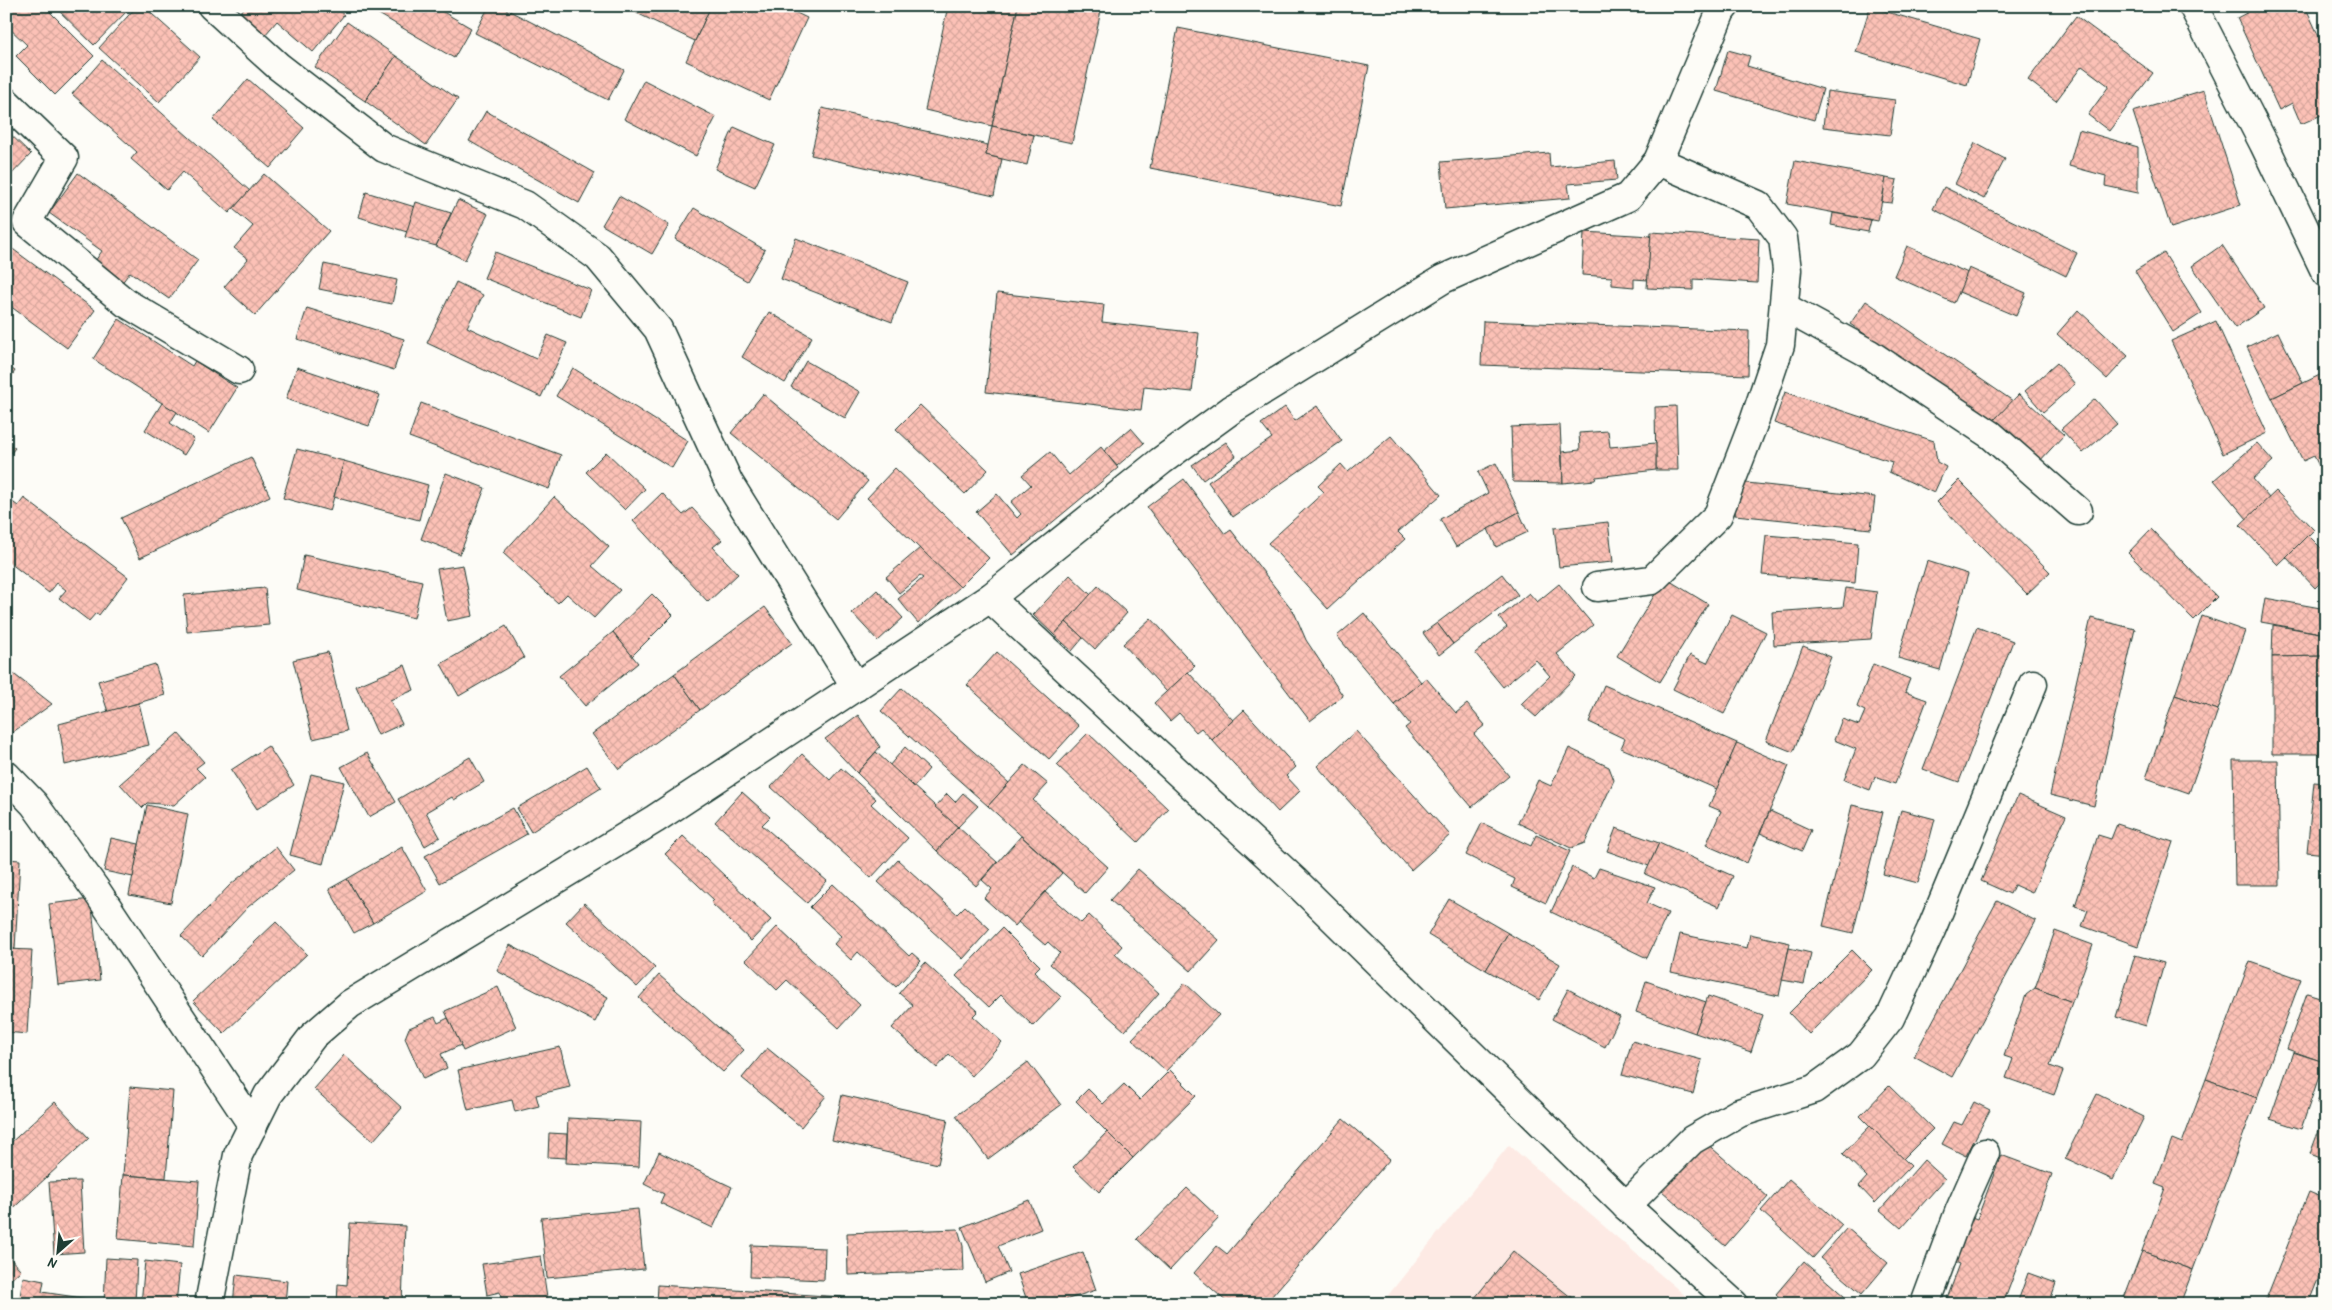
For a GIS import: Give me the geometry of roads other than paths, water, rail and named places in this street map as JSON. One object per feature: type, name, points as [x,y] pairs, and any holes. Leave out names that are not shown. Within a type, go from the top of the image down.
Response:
[{"type":"street","points":[[212,6],[278,66],[384,148],[526,205],[598,257],[658,329],[729,483],[856,687]]},
{"type":"street","points":[[209,1304],[238,1155],[268,1095],[313,1036],[350,1004],[654,819],[990,598],[1161,461],[1230,410],[1443,279],[1628,197],[1658,160],[1721,11],[1725,6]]},
{"type":"street","points":[[2193,6],[2264,144],[2326,273]]},
{"type":"street","points":[[6,102],[64,158],[27,222],[126,303],[239,370]]},
{"type":"street","points":[[1597,586],[1652,580],[1718,515],[1755,420],[1780,345],[1787,270],[1783,238],[1758,205],[1658,160]]},
{"type":"street","points":[[1784,307],[1868,353],[1991,435],[2078,511]]},
{"type":"street","points":[[990,598],[1294,880],[1626,1206],[1734,1304]]},
{"type":"street","points":[[1626,1206],[1692,1140],[1739,1113],[1814,1089],[1861,1055],[1890,1018],[1930,930],[2033,684]]},
{"type":"street","points":[[6,775],[34,804],[96,890],[253,1126]]},
{"type":"street","points":[[1924,1304],[1959,1212],[1985,1153]]}]
